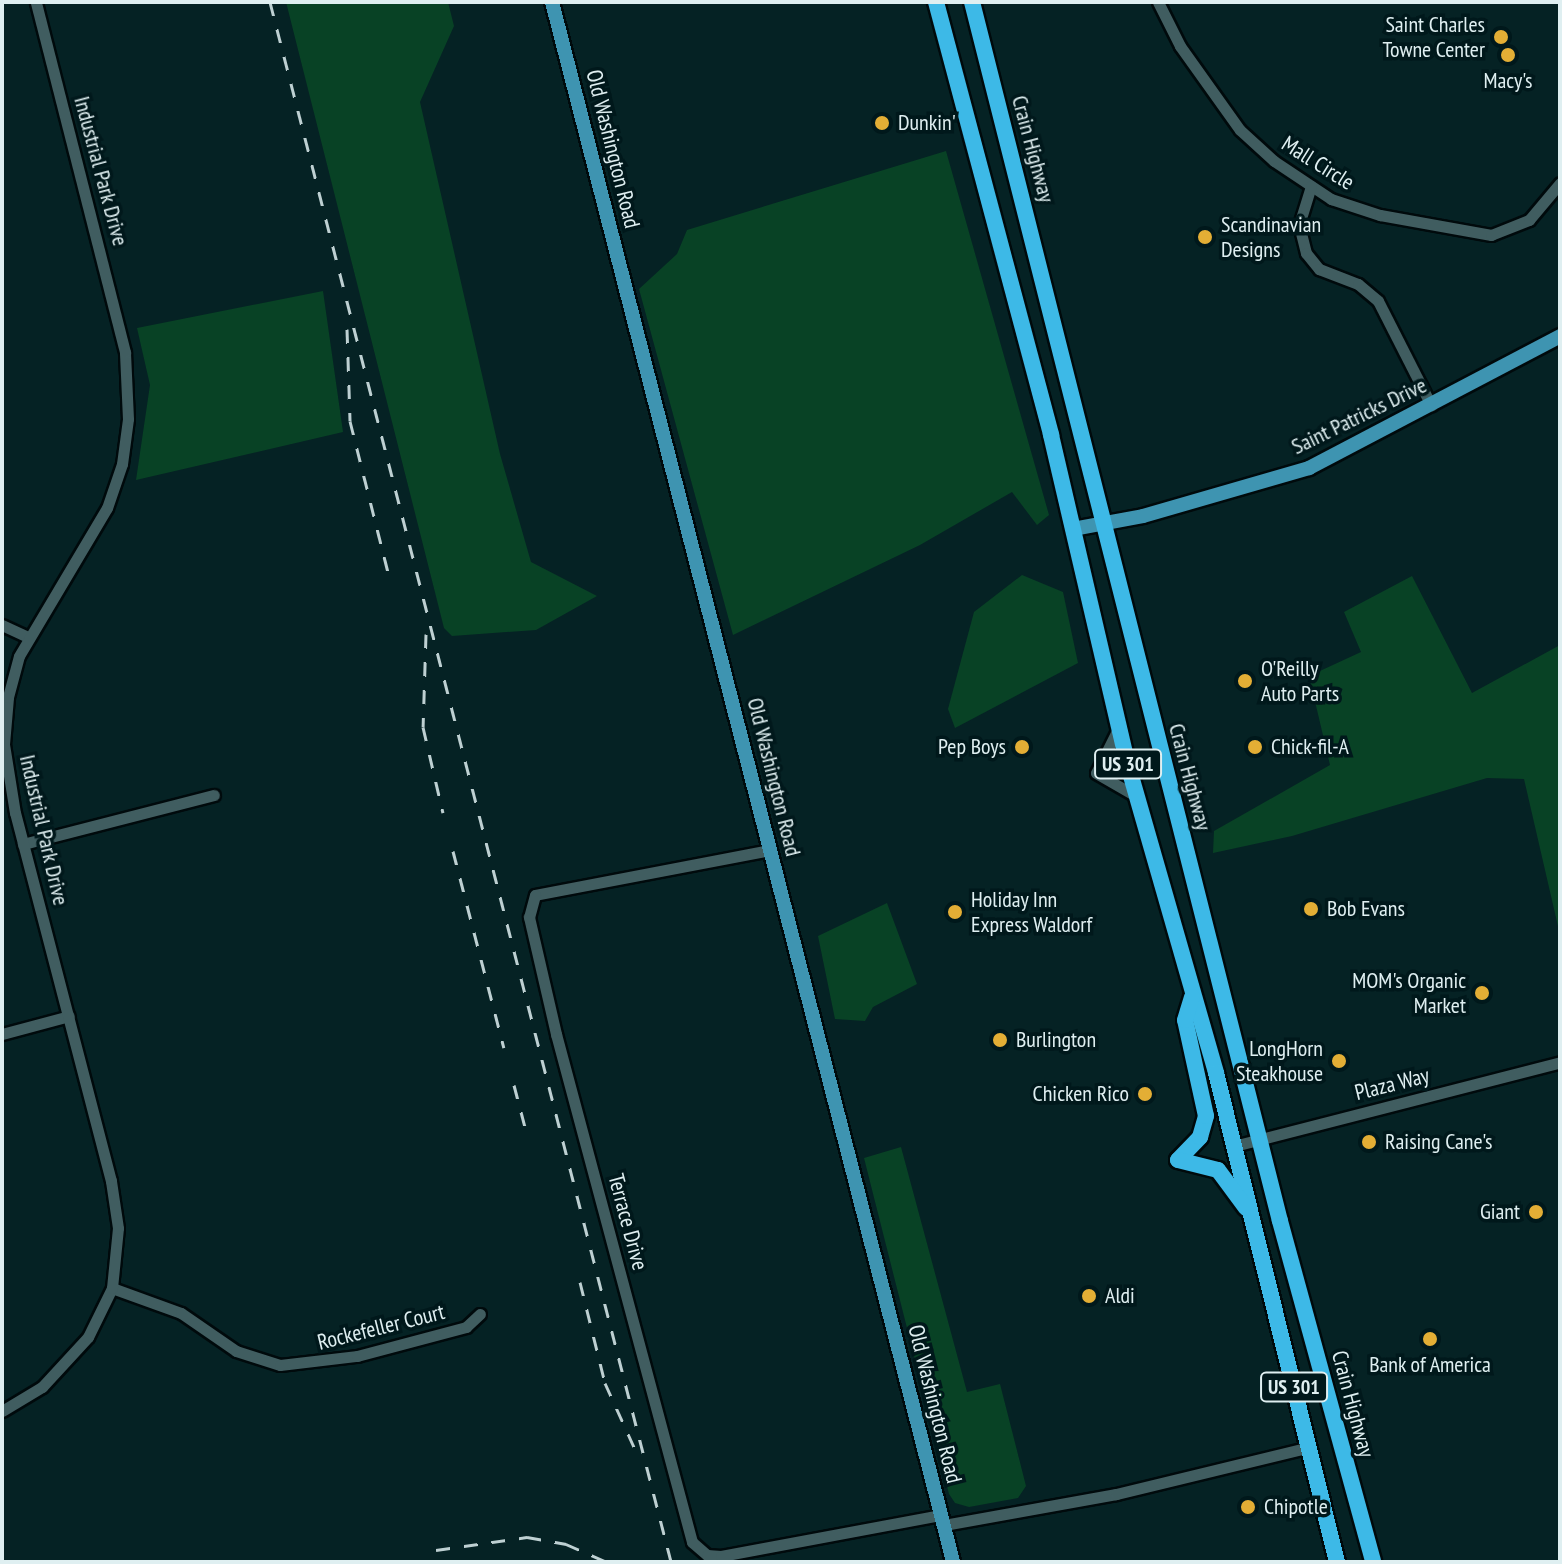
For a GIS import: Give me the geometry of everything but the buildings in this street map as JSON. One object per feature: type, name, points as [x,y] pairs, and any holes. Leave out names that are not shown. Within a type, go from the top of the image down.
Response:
[{"type":"highway","name":"US 301","points":[[936,2],[1073,529],[1119,727],[1234,1146],[1337,1562]]},
{"type":"highway","name":"Crain Highway","points":[[972,2],[1107,521],[1129,629],[1263,1139],[1280,1221],[1373,1562]]},
{"type":"highway","points":[[1192,997],[1185,1020],[1206,1116],[1200,1137],[1178,1160],[1218,1170],[1250,1212]]},
{"type":"main road","name":"Old Washington Road","points":[[552,2],[953,1562]]},
{"type":"main road","name":"Saint Patricks Drive","points":[[1073,529],[1309,468],[1560,336]]},
{"type":"street","name":"Industrial Park Drive","points":[[2,1411],[42,1387],[70,1362],[99,1319],[112,1288],[116,1210],[6,767],[4,722],[13,673],[28,637],[107,508],[125,451],[129,393],[105,261],[36,2]]},
{"type":"street","name":"Mall Circle","points":[[1158,2],[1180,46],[1240,130],[1311,186],[1344,205],[1491,235],[1510,232],[1529,220],[1560,183]]},
{"type":"street","points":[[1311,186],[1299,225],[1306,253],[1319,269],[1358,284],[1378,301],[1431,405]]},
{"type":"street","points":[[2,625],[28,637]]},
{"type":"street","points":[[1119,727],[1096,773],[1137,796]]},
{"type":"street","points":[[23,844],[214,795]]},
{"type":"street","name":"Terrace Drive","points":[[770,850],[535,895],[529,917],[556,1034],[692,1542],[707,1555],[721,1556],[942,1520]]},
{"type":"street","points":[[2,1034],[69,1016]]},
{"type":"street","name":"Plaza Way","points":[[1234,1146],[1560,1062]]},
{"type":"street","name":"Rockefeller Court","points":[[112,1288],[181,1313],[236,1351],[280,1365],[324,1363],[407,1343],[466,1327],[480,1314]]},
{"type":"street","points":[[942,1520],[1065,1505],[1310,1447]]},
{"type":"green space","points":[[286,2],[448,2],[454,26],[420,102],[500,454],[531,562],[597,596],[536,630],[452,636],[444,628]]},
{"type":"green space","points":[[946,151],[1049,515],[1037,525],[1012,492],[920,545],[733,635],[639,289],[677,254],[687,230]]},
{"type":"green space","points":[[323,291],[343,432],[136,480],[150,385],[137,328]]},
{"type":"green space","points":[[1022,575],[1063,592],[1078,663],[955,728],[948,709],[974,612]]},
{"type":"green space","points":[[1412,576],[1472,693],[1560,645],[1560,935],[1524,779],[1487,778],[1292,836],[1213,853],[1214,831],[1330,765],[1309,676],[1361,652],[1344,612]]},
{"type":"green space","points":[[887,903],[917,984],[873,1007],[865,1021],[835,1019],[818,936]]},
{"type":"green space","points":[[901,1147],[967,1392],[1000,1384],[1026,1486],[1018,1498],[969,1507],[955,1503],[949,1494],[864,1158]]},
{"type":"railway","points":[[270,2],[671,1562]]},
{"type":"railway","points":[[347,329],[350,421],[389,576]]},
{"type":"railway","points":[[426,634],[423,727],[443,813]]},
{"type":"railway","points":[[453,851],[504,1048]]},
{"type":"railway","points":[[514,1085],[525,1127]]},
{"type":"railway","points":[[580,1282],[605,1383],[634,1447]]},
{"type":"railway","points":[[436,1550],[527,1537],[566,1544],[607,1562]]},
{"type":"place","name":"Saint Charles Towne Center","points":[[1501,37]]},
{"type":"place","name":"Macy's","points":[[1508,55]]},
{"type":"place","name":"Dunkin'","points":[[882,123]]},
{"type":"place","name":"Scandinavian Designs","points":[[1205,237]]},
{"type":"place","name":"O'Reilly Auto Parts","points":[[1245,681]]},
{"type":"place","name":"Pep Boys","points":[[1022,747]]},
{"type":"place","name":"Chick-fil-A","points":[[1255,747]]},
{"type":"place","name":"Bob Evans","points":[[1311,909]]},
{"type":"place","name":"Holiday Inn Express Waldorf","points":[[955,912]]},
{"type":"place","name":"MOM's Organic Market","points":[[1482,993]]},
{"type":"place","name":"Burlington","points":[[1000,1040]]},
{"type":"place","name":"LongHorn Steakhouse","points":[[1339,1061]]},
{"type":"place","name":"Chicken Rico","points":[[1145,1094]]},
{"type":"place","name":"Raising Cane's","points":[[1369,1142]]},
{"type":"place","name":"Giant","points":[[1536,1212]]},
{"type":"place","name":"Aldi","points":[[1089,1296]]},
{"type":"place","name":"Bank of America","points":[[1430,1339]]},
{"type":"place","name":"Chipotle","points":[[1248,1507]]}]
